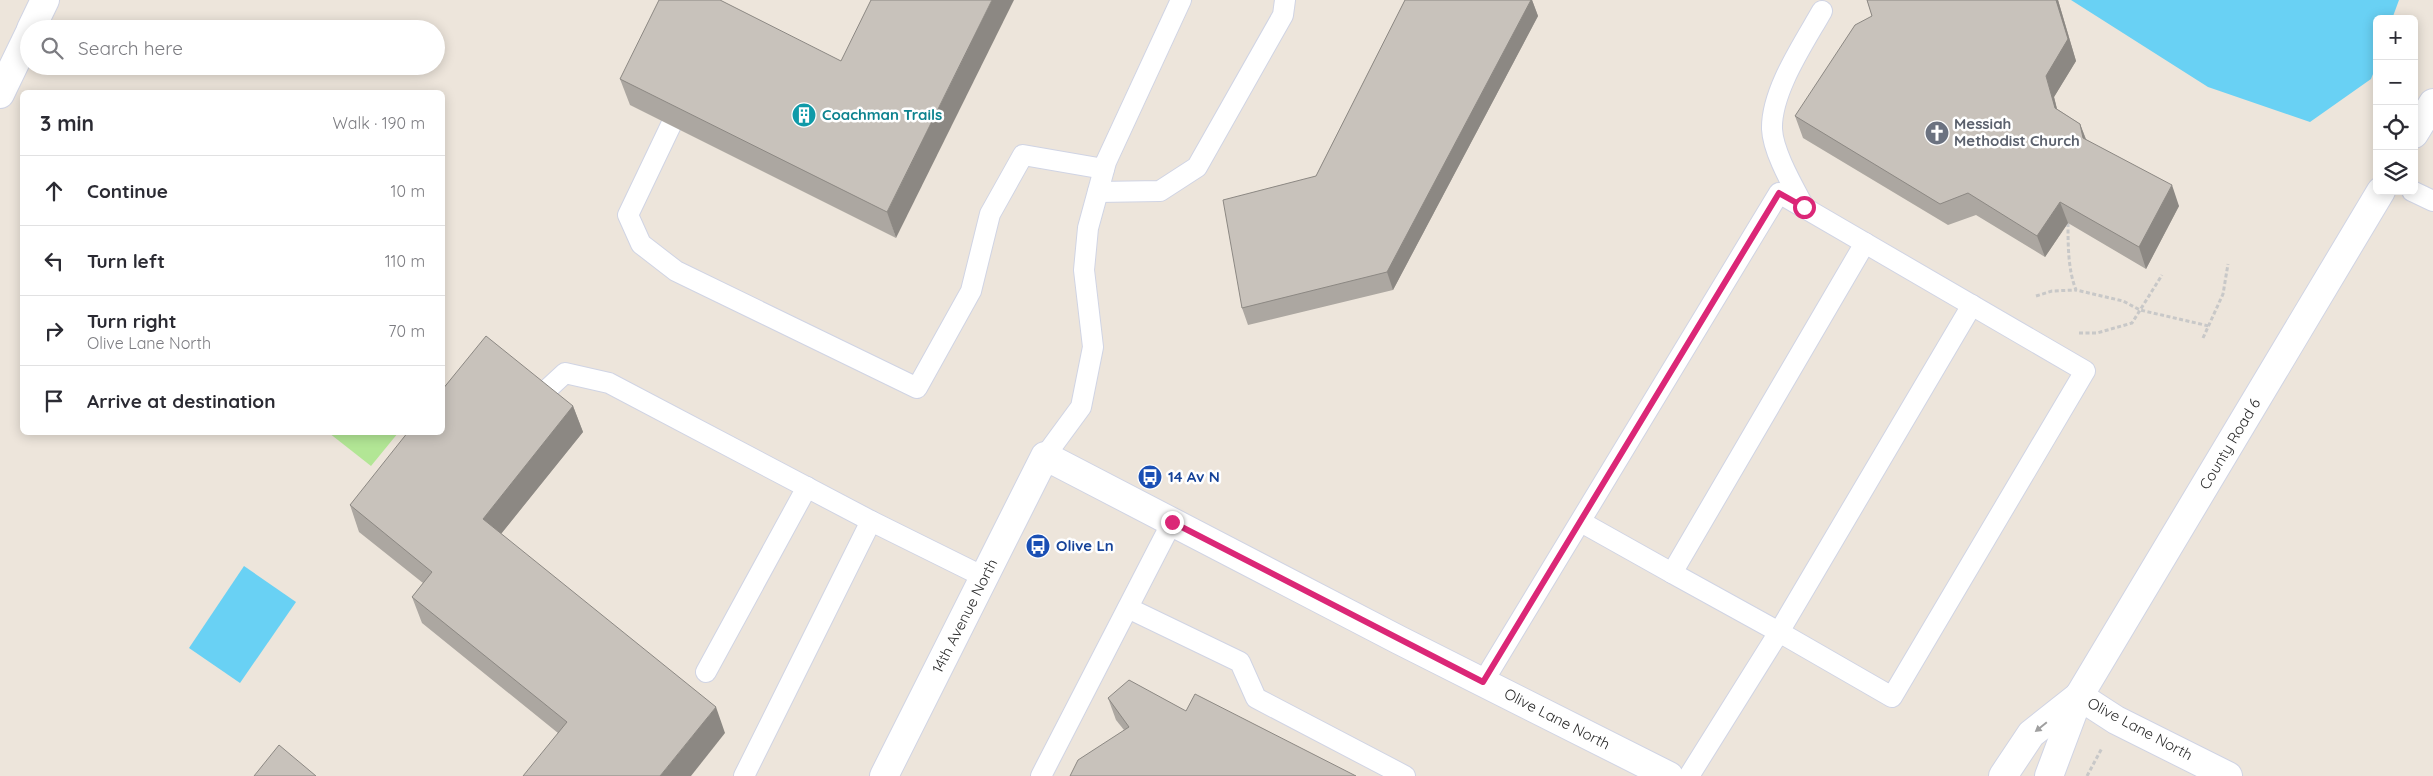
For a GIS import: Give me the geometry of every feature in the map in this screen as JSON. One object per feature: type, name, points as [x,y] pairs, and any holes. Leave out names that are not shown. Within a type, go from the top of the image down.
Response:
[{"type":"street","points":[[36,20],[45,0]]},
{"type":"street","points":[[0,94],[20,53]]},
{"type":"street","points":[[2418,127],[2433,103]]},
{"type":"street","name":"County Road 6","points":[[2049,776],[2079,696],[2379,195]]},
{"type":"street","name":"Olive Lane North","points":[[1045,456],[1656,773]]},
{"type":"street","name":"14th Avenue North","points":[[884,776],[1045,456]]},
{"type":"street","name":"County Road 6","points":[[2003,776],[2031,734],[2079,696]]},
{"type":"street","name":"Olive Lane North","points":[[2079,696],[2116,720],[2228,776]]},
{"type":"lane","points":[[1045,456],[1081,407],[1094,347],[1084,270],[1088,228],[1104,169],[1181,0]]},
{"type":"lane","points":[[1098,192],[1160,191],[1197,167],[1283,15],[1285,0]]},
{"type":"lane","points":[[1804,207],[1782,164],[1772,129],[1780,87],[1822,10]]},
{"type":"lane","points":[[670,125],[628,215],[641,244],[676,271],[917,388],[971,291],[990,214],[1023,155],[1104,169]]},
{"type":"lane","points":[[1483,682],[1779,193],[1972,304],[2085,372],[1892,697],[1780,632],[1581,522]]},
{"type":"lane","points":[[2418,194],[2433,201]]},
{"type":"lane","points":[[1672,573],[1865,242]]},
{"type":"lane","points":[[1689,776],[1780,632],[1972,304]]},
{"type":"lane","points":[[539,397],[565,373],[609,383],[871,521],[984,577]]},
{"type":"lane","points":[[706,672],[807,487]]},
{"type":"lane","points":[[744,776],[871,521]]},
{"type":"lane","points":[[1041,776],[1172,522]]},
{"type":"lane","points":[[1128,608],[1240,662],[1256,698],[1405,776]]},
{"type":"path","points":[[2068,224],[2068,246],[2072,280],[2076,290]]},
{"type":"path","points":[[2203,338],[2224,294],[2228,264]]},
{"type":"path","points":[[2078,333],[2097,333],[2132,323],[2162,274]]},
{"type":"path","points":[[2036,296],[2052,291],[2076,290],[2123,300],[2140,310],[2209,326]]},
{"type":"green space","points":[[332,435],[396,435],[371,466]]},
{"type":"water","points":[[2071,0],[2399,0],[2393,15],[2373,15],[2373,74],[2371,79],[2310,122],[2208,87]]},
{"type":"water","points":[[244,566],[296,602],[240,683],[189,648]]},
{"type":"building","name":"Coachman Trails","points":[[659,0],[720,0],[841,61],[871,0],[992,0],[887,212],[620,79]]},
{"type":"building","points":[[1405,0],[1531,0],[1387,272],[1242,308],[1223,200],[1316,176]]},
{"type":"building","name":"Messiah Methodist Church","points":[[1867,0],[2056,0],[2068,39],[2046,76],[2055,108],[2080,124],[2083,138],[2172,185],[2139,247],[2060,202],[2037,236],[1968,193],[1940,204],[1795,116],[1855,25],[1872,16]]},
{"type":"building","points":[[486,336],[573,406],[483,519],[716,707],[660,776],[523,776],[567,722],[412,597],[432,572],[350,505],[406,435],[445,435],[445,386]]},
{"type":"building","points":[[1129,680],[1186,711],[1195,694],[1356,776],[1070,776],[1078,760],[1129,727],[1108,698]]},
{"type":"building","points":[[279,745],[316,776],[254,776]]},
{"type":"place","name":"Coachman Trails","points":[[804,115]]},
{"type":"place","name":"Messiah Methodist Church","points":[[1937,133]]},
{"type":"place","name":"14 Av N","points":[[1150,477]]},
{"type":"place","name":"Olive Ln","points":[[1038,546]]},
{"type":"route","points":[[1172,522],[1483,682],[1779,193],[1804,207]]}]
